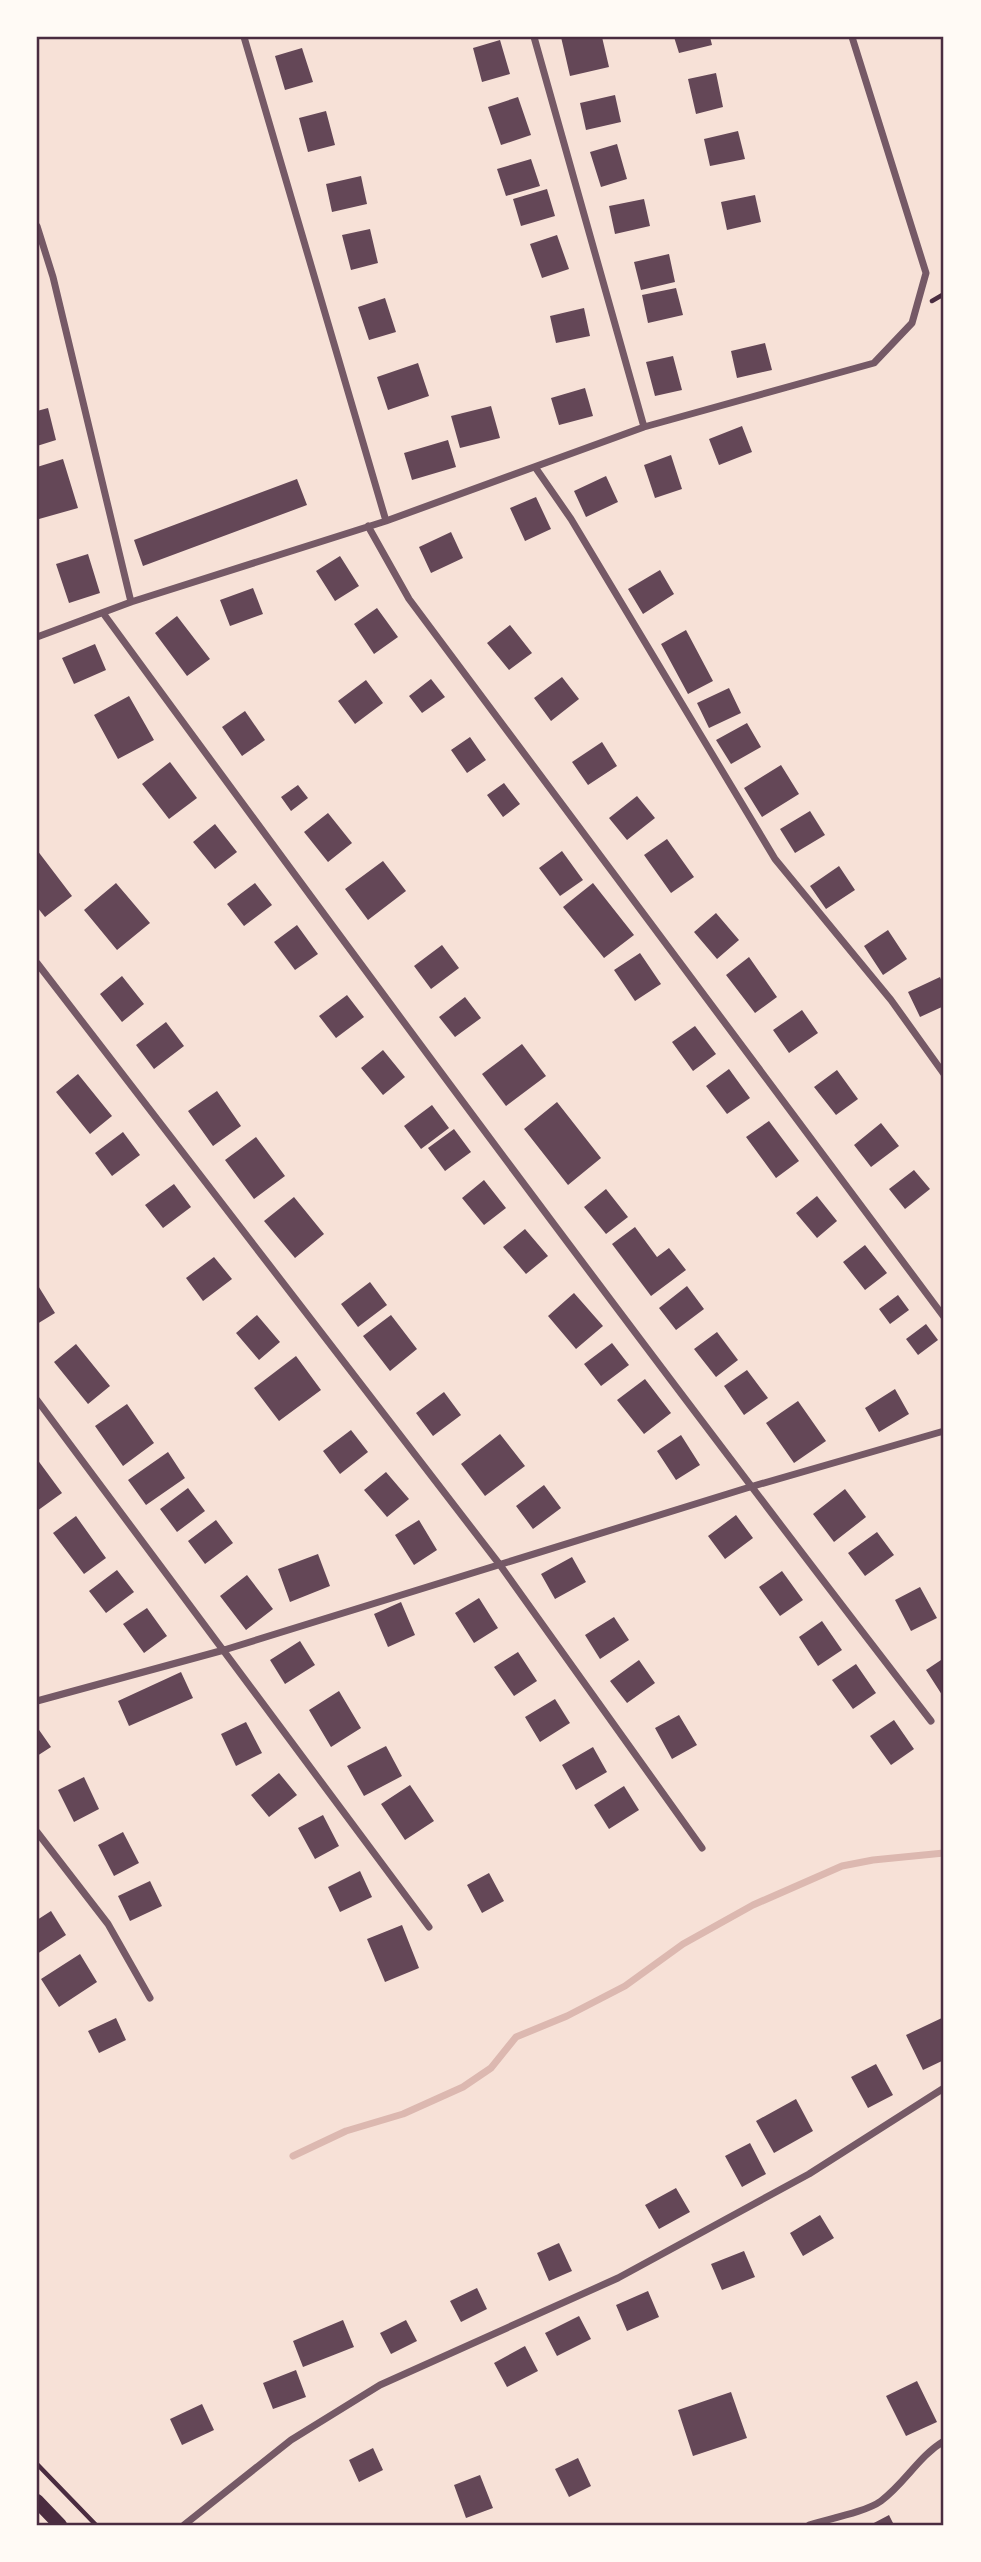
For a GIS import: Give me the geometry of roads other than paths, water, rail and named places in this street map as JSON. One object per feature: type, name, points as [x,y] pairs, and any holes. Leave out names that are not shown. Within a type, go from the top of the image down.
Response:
[{"type":"main road","points":[[37,2501],[60,2525]]},
{"type":"street","points":[[244,37],[386,521]]},
{"type":"street","points":[[534,37],[644,427]]},
{"type":"street","points":[[37,637],[131,602],[386,521],[644,427],[874,363],[912,323],[926,273],[852,37]]},
{"type":"street","points":[[37,226],[54,277],[131,602]]},
{"type":"street","points":[[535,467],[571,519],[775,859],[891,1000],[944,1074]]},
{"type":"street","points":[[368,526],[410,599],[944,1317]]},
{"type":"street","points":[[103,613],[405,1027],[750,1487],[931,1721]]},
{"type":"street","points":[[37,963],[500,1564],[702,1848]]},
{"type":"street","points":[[37,1400],[429,1927]]},
{"type":"street","points":[[37,1700],[224,1650],[750,1487],[944,1431]]},
{"type":"street","points":[[37,1832],[108,1924],[150,1998]]},
{"type":"street","points":[[184,2525],[291,2440],[380,2385],[618,2278],[809,2174],[944,2088]]},
{"type":"street","points":[[809,2525],[879,2503],[903,2482],[930,2450],[944,2441]]},
{"type":"waterway","points":[[293,2156],[346,2131],[403,2114],[463,2087],[491,2068],[516,2037],[567,2016],[625,1986],[683,1944],[753,1905],[842,1866],[944,1853]]}]
